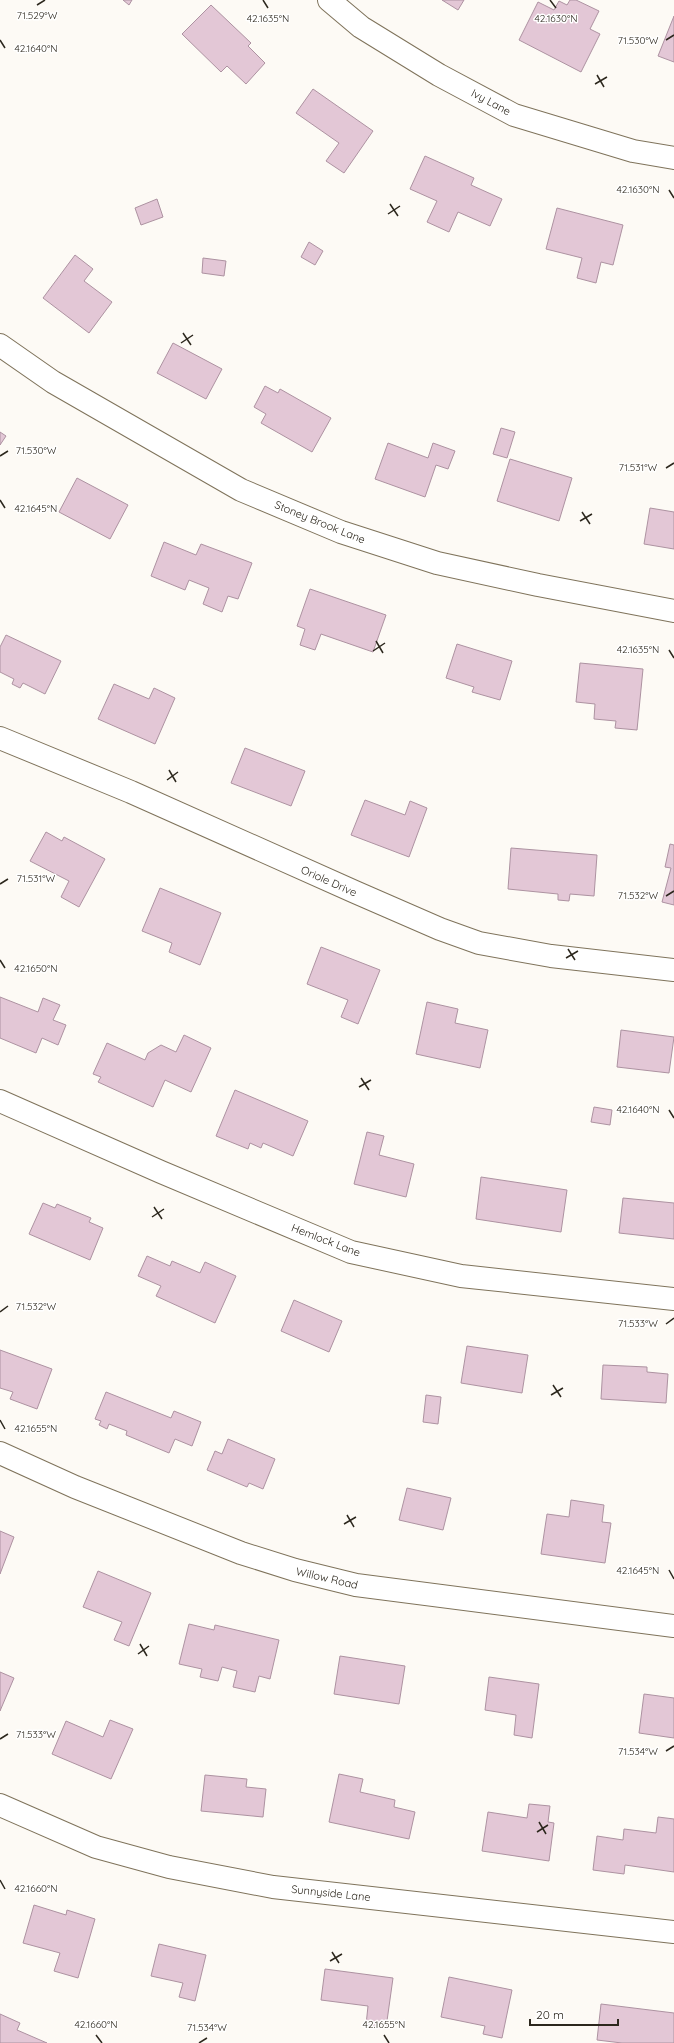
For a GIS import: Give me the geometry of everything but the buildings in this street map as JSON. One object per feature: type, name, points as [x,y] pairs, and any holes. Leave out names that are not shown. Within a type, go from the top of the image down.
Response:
[{"type":"street","name":"Ivy Lane","points":[[329,0],[362,27],[440,75],[514,115],[632,151],[674,158]]},
{"type":"street","name":"Stoney Brook Lane","points":[[0,345],[53,382],[241,490],[341,532],[437,563],[538,585],[674,611]]},
{"type":"street","name":"Oriole Drive","points":[[0,738],[131,792],[440,929],[479,943],[550,956],[674,970]]},
{"type":"street","name":"Hemlock Lane","points":[[0,1101],[161,1172],[350,1252],[461,1276],[674,1299]]},
{"type":"street","name":"Willow Road","points":[[0,1454],[75,1487],[241,1554],[295,1570],[356,1585],[674,1626]]},
{"type":"street","name":"Sunnyside Lane","points":[[0,1805],[96,1847],[170,1867],[273,1887],[674,1932]]}]
